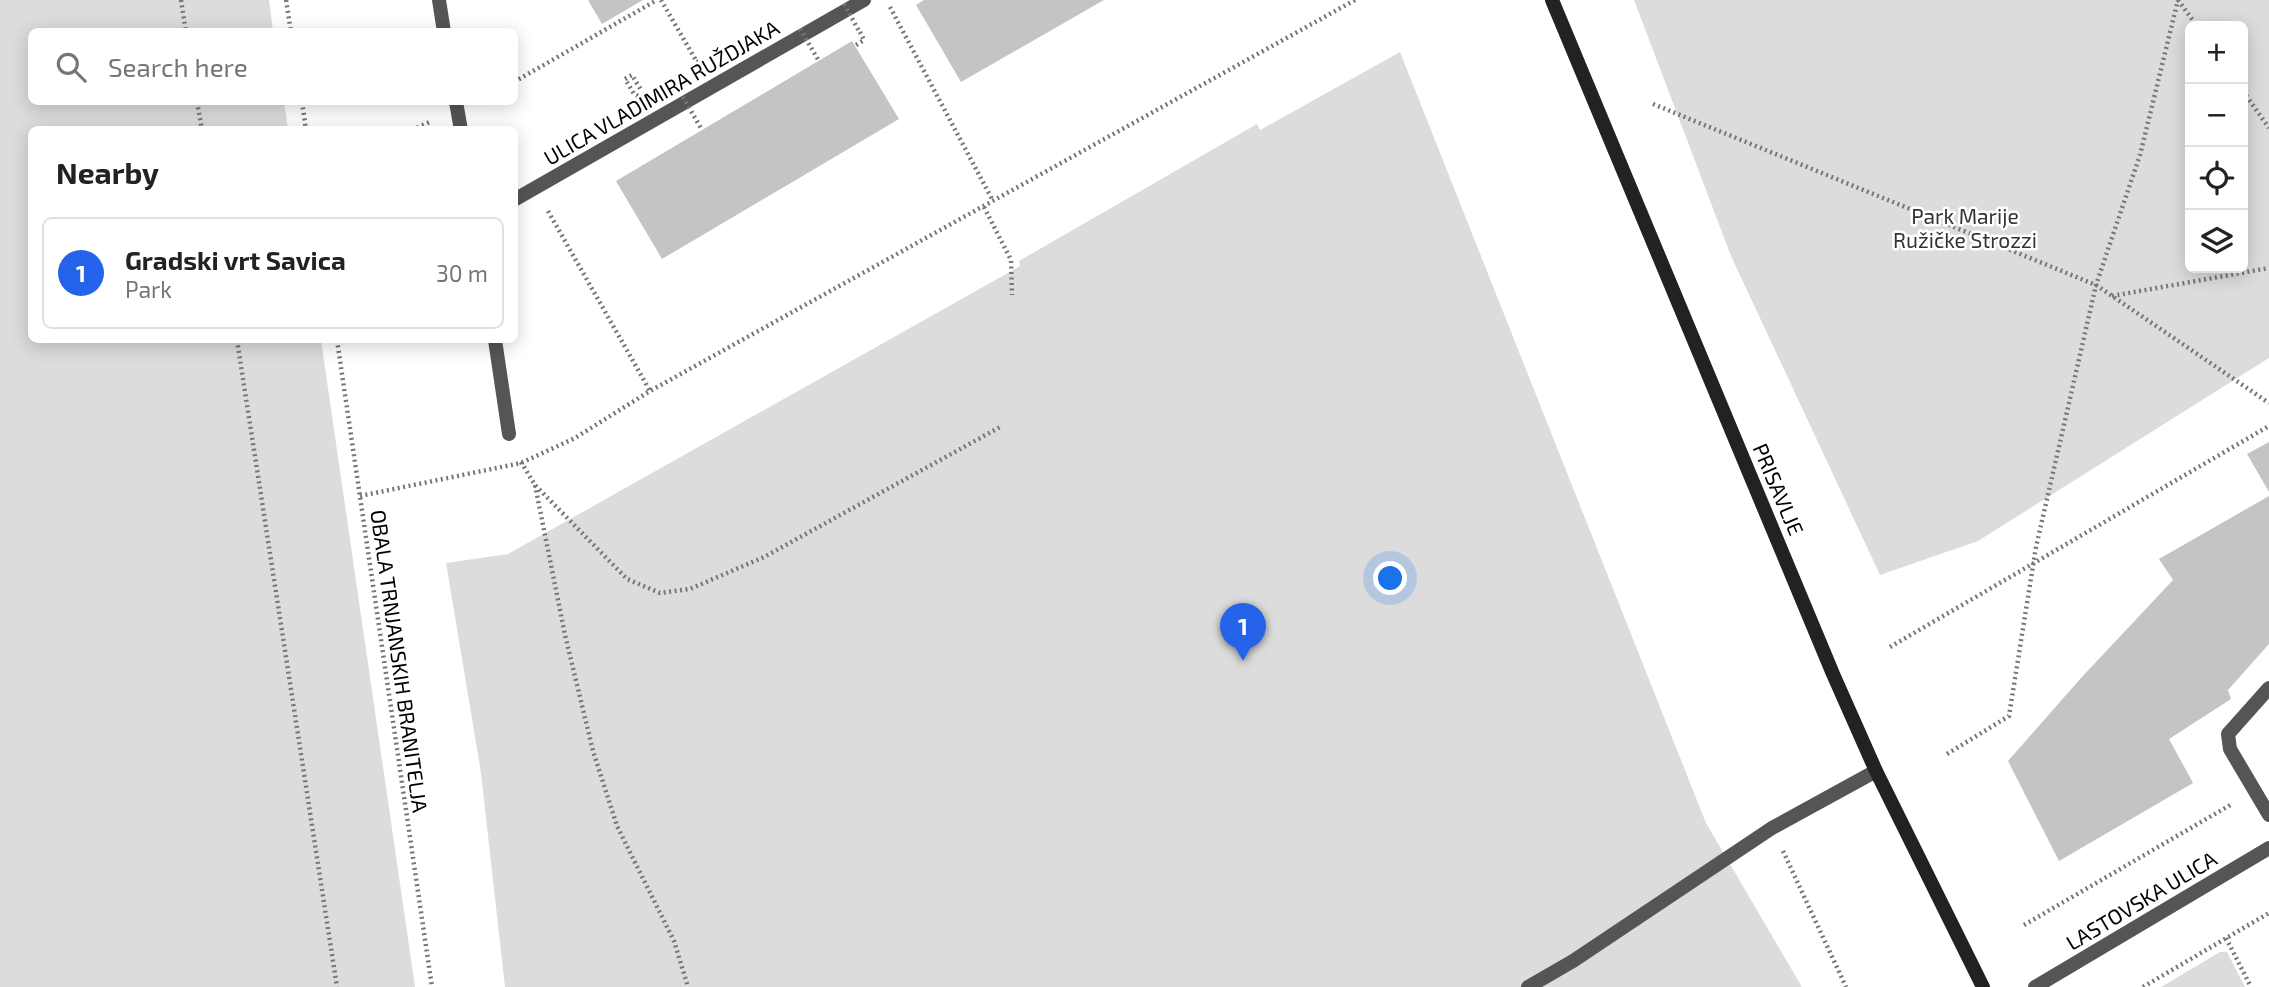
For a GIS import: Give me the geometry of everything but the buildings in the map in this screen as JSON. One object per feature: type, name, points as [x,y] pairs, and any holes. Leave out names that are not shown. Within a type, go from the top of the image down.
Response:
[{"type":"street","points":[[439,0],[443,28]]},
{"type":"street","name":"ULICA VLADIMIRA RUŽDJAKA","points":[[518,198],[864,0]]},
{"type":"street","name":"PRISAVLJE","points":[[1552,0],[1876,771],[1983,987]]},
{"type":"street","points":[[457,105],[460,126]]},
{"type":"street","points":[[495,343],[509,434]]},
{"type":"street","points":[[2269,688],[2228,734],[2230,749],[2269,815]]},
{"type":"street","points":[[1528,987],[1573,961],[1772,828],[1876,771]]},
{"type":"street","name":"LASTOVSKA ULICA","points":[[2035,987],[2269,848]]},
{"type":"path","points":[[181,0],[185,28]]},
{"type":"path","points":[[286,0],[290,28]]},
{"type":"path","points":[[518,80],[659,0],[697,62],[708,55]]},
{"type":"path","points":[[360,496],[521,463],[575,438],[650,391],[1355,0]]},
{"type":"path","points":[[2178,0],[2193,21]]},
{"type":"path","points":[[1947,754],[2009,716],[2033,564],[2096,285],[2140,155],[2178,0]]},
{"type":"path","points":[[844,4],[864,40],[856,45]]},
{"type":"path","points":[[894,15],[993,201]]},
{"type":"path","points":[[800,30],[819,61]]},
{"type":"path","points":[[634,94],[625,79],[632,75],[641,90]]},
{"type":"path","points":[[683,97],[702,130]]},
{"type":"path","points":[[2248,98],[2269,128]]},
{"type":"path","points":[[1653,104],[2096,285],[2269,403]]},
{"type":"path","points":[[198,105],[201,126]]},
{"type":"path","points":[[302,105],[305,126]]},
{"type":"path","points":[[421,126],[436,119]]},
{"type":"path","points":[[545,207],[650,391]]},
{"type":"path","points":[[984,207],[1011,260],[1012,295]]},
{"type":"path","points":[[2112,296],[2269,268]]},
{"type":"path","points":[[237,343],[337,987]]},
{"type":"path","name":"OBALA TRNJANSKIH BRANITELJA","points":[[337,343],[432,987]]},
{"type":"path","points":[[521,463],[536,485],[627,579],[660,593],[690,589],[764,557],[1002,426]]},
{"type":"path","points":[[1891,647],[2269,426]]},
{"type":"path","points":[[536,485],[565,635],[593,751],[617,826],[674,940],[688,987]]},
{"type":"path","points":[[2024,925],[2254,791]]},
{"type":"path","points":[[1772,828],[1846,987]]},
{"type":"path","points":[[2143,987],[2269,913]]},
{"type":"path","points":[[2226,938],[2250,987]]},
{"type":"green space","points":[[0,0],[269,0],[273,28],[28,28],[28,105],[284,105],[288,126],[28,126],[28,343],[321,343],[415,987],[0,987]]},
{"type":"green space","name":"Park Marije Ružičke Strozzi","points":[[1634,0],[2269,0],[2269,358],[1978,541],[1880,575],[1731,256]]},
{"type":"green space","points":[[1400,52],[1706,823],[1802,987],[505,987],[481,773],[446,563],[508,554],[1020,266],[1019,261],[1257,124],[1260,130]]},
{"type":"green space","points":[[2220,952],[2227,952],[2245,987],[2161,987]]},
{"type":"place","name":"Gradski vrt Savica","points":[[1243,661]]}]
